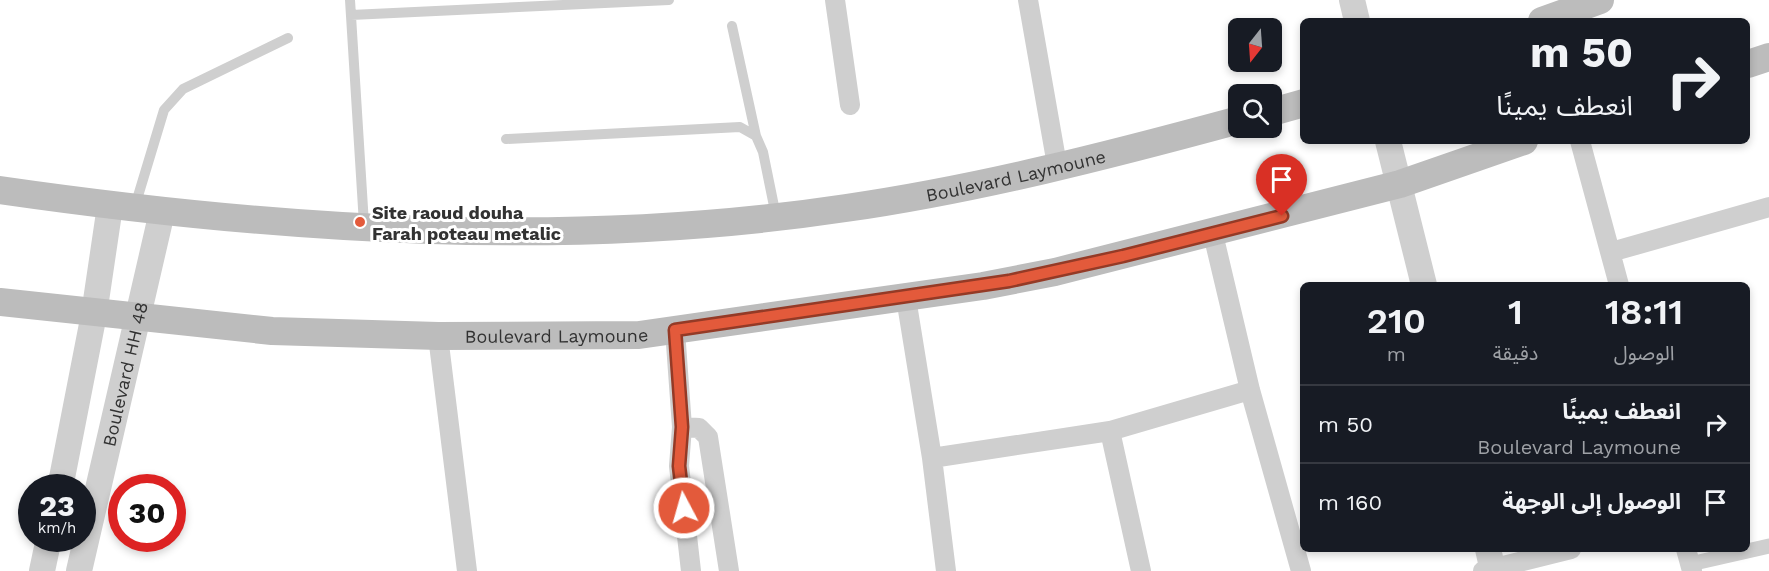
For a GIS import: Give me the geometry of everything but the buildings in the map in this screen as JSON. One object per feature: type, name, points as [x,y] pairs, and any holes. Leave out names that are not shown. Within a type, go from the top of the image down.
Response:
[{"type":"main road","points":[[1550,18],[1600,0]]},
{"type":"main road","points":[[1750,63],[1769,57]]},
{"type":"main road","points":[[1282,109],[1300,104]]},
{"type":"main road","name":"Boulevard Laymoune","points":[[0,190],[135,209],[364,226],[513,231],[656,227],[776,217],[897,200],[1058,165],[1228,123]]},
{"type":"main road","name":"Boulevard Laymoune","points":[[0,302],[272,332],[614,337],[906,298],[1056,272],[1213,234],[1400,184],[1515,144]]},
{"type":"street","points":[[835,0],[850,105]]},
{"type":"street","points":[[1028,0],[1058,165]]},
{"type":"street","points":[[1352,0],[1356,18]]},
{"type":"street","points":[[1389,144],[1423,282]]},
{"type":"street","points":[[1581,144],[1618,282]]},
{"type":"street","points":[[1611,252],[1769,207]]},
{"type":"street","points":[[63,474],[94,314],[135,209]]},
{"type":"street","name":"Boulevard HH 48","points":[[79,571],[139,319],[135,209]]},
{"type":"street","points":[[1213,234],[1250,390],[1301,571]]},
{"type":"street","points":[[906,298],[932,458],[946,571]]},
{"type":"street","points":[[675,330],[682,427],[679,466],[691,571]]},
{"type":"street","points":[[438,336],[467,571]]},
{"type":"street","points":[[932,458],[1110,431],[1250,390]]},
{"type":"street","points":[[682,427],[699,428],[708,437],[729,571]]},
{"type":"street","points":[[1110,431],[1141,571]]},
{"type":"street","points":[[1750,550],[1769,546]]},
{"type":"street","points":[[42,571],[46,552]]},
{"type":"street","points":[[1489,565],[1556,552]]},
{"type":"street","points":[[1690,561],[1737,552]]},
{"type":"lane","points":[[350,0],[364,226]]},
{"type":"lane","points":[[351,15],[513,4],[669,0]]},
{"type":"lane","points":[[732,26],[756,136],[763,152],[776,217]]},
{"type":"lane","points":[[135,209],[164,111],[183,89],[288,38]]},
{"type":"lane","points":[[506,139],[740,127],[756,136]]},
{"type":"place","name":"Site raoud douha Farah poteau metalic","points":[[360,222]]},
{"type":"route","points":[[684,508],[679,466],[682,427],[675,330],[983,286],[1056,272],[1282,216]]}]
